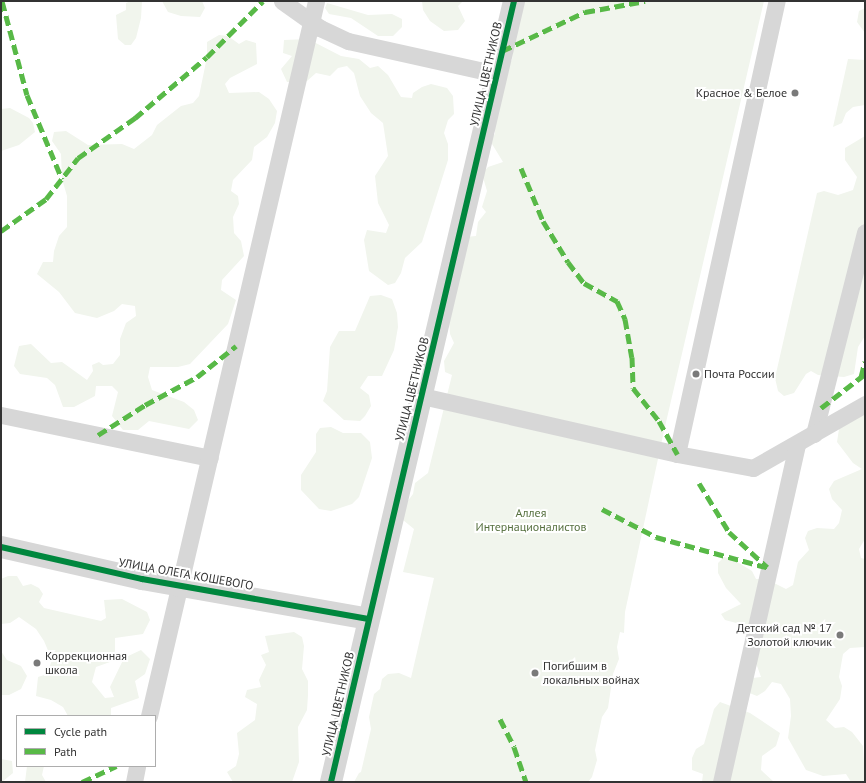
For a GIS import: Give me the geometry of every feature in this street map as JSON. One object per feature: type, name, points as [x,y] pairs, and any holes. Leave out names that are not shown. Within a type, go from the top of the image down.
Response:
[{"type":"street","name":"УЛИЦА ЦВЕТНИКОВ","points":[[331,782],[514,1]]},
{"type":"street","name":"УЛИЦА ОЛЕГА КОШЕВОГО","points":[[1,547],[180,585],[368,619]]},
{"type":"lane","points":[[282,1],[312,22],[348,41],[497,74]]},
{"type":"lane","points":[[149,715],[316,1]]},
{"type":"lane","points":[[677,454],[777,1]]},
{"type":"lane","points":[[814,434],[865,232]]},
{"type":"lane","points":[[422,396],[677,454],[754,468],[865,404]]},
{"type":"lane","points":[[1,415],[210,458]]},
{"type":"lane","points":[[721,782],[797,444]]},
{"type":"lane","points":[[134,782],[137,767]]},
{"type":"green space","points":[[131,1],[142,1],[141,18],[136,38],[131,45],[125,45],[118,39],[116,15],[126,10],[126,3]]},
{"type":"green space","points":[[162,1],[202,1],[205,8],[200,17],[181,16],[168,12]]},
{"type":"green space","points":[[422,1],[463,1],[458,6],[465,21],[458,30],[444,31],[430,21],[423,10]]},
{"type":"green space","name":"Аллея Интернационалистов","points":[[524,1],[764,1],[664,431],[625,612],[624,633],[620,632],[617,647],[619,659],[613,674],[608,708],[602,717],[595,750],[597,760],[592,777],[588,782],[354,782],[361,772],[371,729],[369,717],[374,694],[380,689],[382,679],[388,674],[399,673],[411,678],[434,578],[403,572],[414,529],[403,520],[404,506],[413,494],[415,483],[428,473],[452,375],[445,372],[444,361],[454,343],[450,334],[449,319],[466,237],[476,236],[478,222],[486,212],[482,207],[487,191],[482,174],[488,167],[503,162],[489,139],[495,134],[494,114],[505,68],[512,60],[517,16],[524,7]]},
{"type":"green space","points":[[327,3],[368,15],[392,14],[402,19],[402,27],[393,36],[378,36],[351,18],[329,14],[325,8]]},
{"type":"green space","points":[[865,8],[865,33],[857,22],[859,11]]},
{"type":"green space","points":[[219,35],[228,36],[239,44],[246,40],[256,43],[257,64],[230,78],[225,84],[229,93],[259,92],[269,99],[277,111],[275,123],[267,137],[254,147],[252,160],[233,180],[231,191],[238,196],[239,204],[233,217],[234,233],[241,241],[244,256],[222,280],[221,290],[236,300],[228,324],[190,364],[178,367],[150,367],[148,377],[152,390],[184,402],[194,410],[198,420],[189,429],[149,421],[138,430],[123,430],[112,416],[118,392],[112,386],[96,386],[95,396],[74,407],[63,407],[55,385],[47,378],[20,374],[14,366],[19,346],[31,344],[51,363],[62,362],[87,380],[93,371],[92,365],[99,362],[103,365],[113,364],[120,355],[120,339],[126,323],[136,316],[135,306],[122,304],[114,311],[97,318],[75,313],[59,292],[37,274],[43,262],[53,262],[54,251],[59,236],[67,227],[67,196],[62,179],[61,154],[52,141],[54,132],[66,131],[88,145],[122,144],[134,149],[152,135],[157,125],[181,106],[193,103],[199,96],[207,57],[207,42]]},
{"type":"green space","points":[[308,39],[341,56],[359,59],[370,68],[378,66],[388,75],[401,97],[412,98],[413,93],[422,87],[431,84],[447,88],[453,96],[454,114],[448,120],[444,133],[448,144],[448,160],[422,242],[405,258],[401,273],[395,283],[388,285],[369,271],[364,240],[367,230],[386,233],[389,225],[378,203],[375,176],[388,156],[383,123],[371,113],[360,96],[354,73],[347,66],[338,68],[330,76],[316,73],[307,81],[287,82],[281,69],[292,56],[283,53],[284,40]]},
{"type":"green space","points":[[848,59],[865,60],[865,105],[853,107],[846,113],[842,123],[833,127]]},
{"type":"green space","points":[[10,108],[29,118],[33,123],[35,132],[19,145],[1,151],[1,109]]},
{"type":"green space","points":[[865,136],[865,336],[858,347],[854,374],[844,377],[818,375],[811,371],[806,374],[794,393],[784,396],[778,391],[775,378],[817,193],[824,191],[838,195],[853,190],[857,177],[845,160],[845,148]]},
{"type":"green space","points":[[381,295],[392,299],[397,313],[398,327],[394,350],[382,376],[368,376],[360,388],[369,395],[371,406],[365,416],[360,421],[344,420],[323,401],[327,391],[330,347],[339,331],[355,331],[370,296]]},
{"type":"green space","points":[[865,414],[865,539],[859,549],[861,558],[865,559],[865,647],[850,648],[843,654],[839,677],[842,686],[840,699],[826,720],[835,728],[844,727],[852,732],[863,746],[865,782],[851,782],[846,774],[823,776],[806,770],[788,738],[791,716],[790,699],[781,684],[772,682],[765,691],[757,696],[742,690],[744,679],[761,677],[751,649],[754,633],[740,624],[725,620],[721,614],[741,604],[726,588],[718,573],[718,563],[724,557],[734,560],[752,571],[756,579],[766,579],[786,589],[793,585],[798,562],[809,550],[805,538],[808,531],[817,528],[834,529],[839,523],[842,510],[832,499],[829,489],[834,481],[862,469],[853,463],[837,442],[839,429],[849,418]]},
{"type":"green space","points":[[331,427],[343,433],[361,433],[370,442],[372,458],[359,497],[352,504],[331,511],[319,509],[301,490],[301,475],[316,452],[316,434],[320,428]]},
{"type":"green space","points":[[8,576],[17,576],[23,586],[31,584],[39,588],[43,594],[39,602],[44,608],[101,621],[106,618],[104,600],[122,599],[147,612],[150,620],[143,634],[115,638],[115,651],[110,662],[96,667],[92,682],[105,698],[114,697],[110,687],[124,658],[141,650],[150,659],[145,674],[135,681],[139,698],[111,708],[111,715],[67,715],[63,707],[51,700],[36,696],[38,677],[47,674],[52,660],[44,641],[36,629],[19,617],[10,623],[1,624],[1,579]]},
{"type":"green space","points":[[294,632],[302,637],[304,646],[302,669],[308,681],[308,695],[307,710],[298,727],[299,762],[292,782],[233,782],[227,772],[236,766],[239,754],[237,733],[255,720],[257,704],[245,697],[247,690],[261,687],[259,680],[266,665],[261,655],[269,652],[265,636]]},
{"type":"green space","points":[[1,651],[7,660],[21,666],[27,676],[21,689],[9,695],[1,695]]},
{"type":"green space","points":[[720,702],[750,713],[780,733],[776,746],[762,756],[761,770],[774,782],[702,782],[703,774],[692,770],[692,758],[696,749],[704,744],[714,709]]},
{"type":"green space","points":[[1,759],[12,761],[13,773],[2,782]]},
{"type":"green space","points":[[27,767],[44,767],[42,775],[46,782],[25,782]]},
{"type":"marked path","points":[[2,1],[27,95],[62,179]]},
{"type":"marked path","points":[[1,231],[46,199],[78,158],[135,118],[207,57],[263,1]]},
{"type":"marked path","points":[[502,51],[585,12],[645,1]]},
{"type":"marked path","points":[[521,168],[543,221],[568,262],[584,283],[617,301],[625,319],[632,357],[633,388],[659,421],[677,454]]},
{"type":"marked path","points":[[98,435],[145,405],[197,377],[236,346]]},
{"type":"marked path","points":[[861,377],[865,361]]},
{"type":"marked path","points":[[821,408],[865,374]]},
{"type":"marked path","points":[[699,483],[729,532],[767,567]]},
{"type":"marked path","points":[[602,509],[656,537],[769,568]]},
{"type":"marked path","points":[[500,719],[514,747],[526,782]]},
{"type":"marked path","points":[[82,782],[115,767]]},
{"type":"cycle path","points":[[331,782],[514,1]]},
{"type":"cycle path","points":[[1,547],[142,579],[368,619]]},
{"type":"place","name":"Красное & Белое","points":[[795,93]]},
{"type":"place","name":"Почта России","points":[[696,374]]},
{"type":"place","name":"Детский сад № 17 Золотой ключик","points":[[840,635]]},
{"type":"place","name":"Коррекционная школа","points":[[37,663]]},
{"type":"place","name":"Погибшим в локальных войнах","points":[[535,673]]}]
